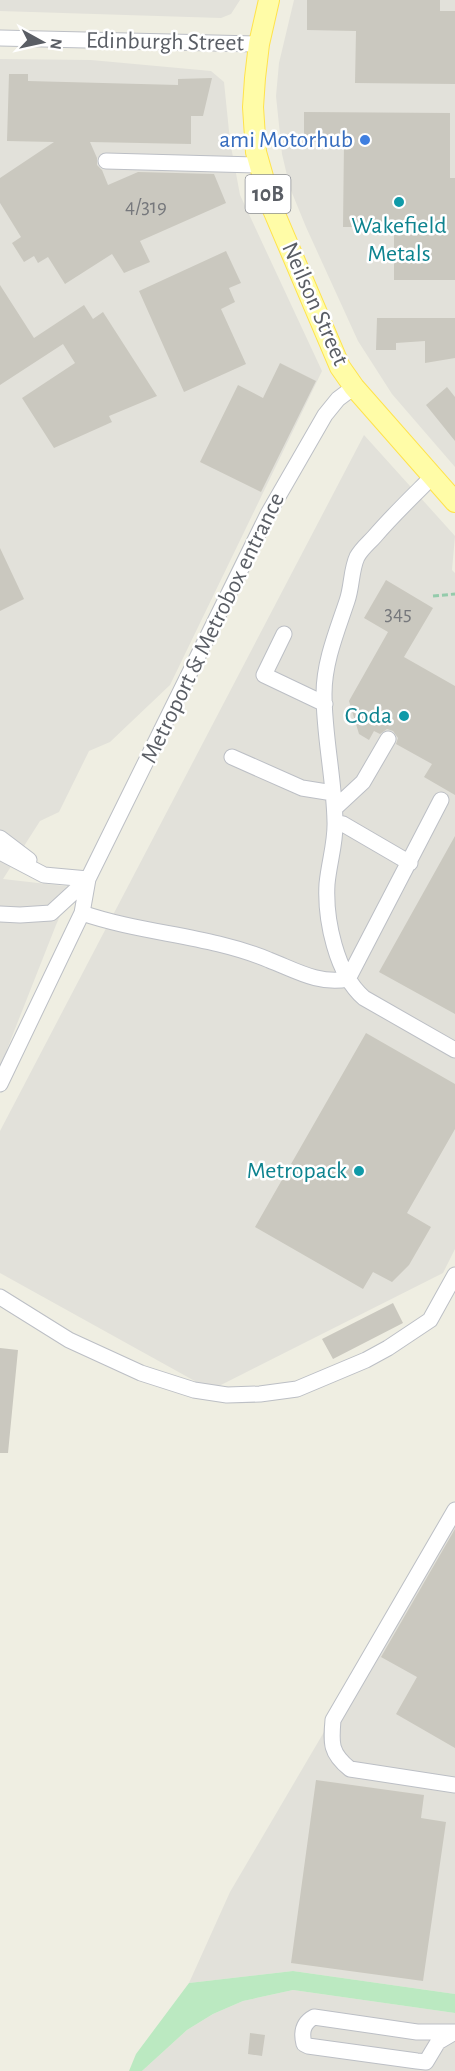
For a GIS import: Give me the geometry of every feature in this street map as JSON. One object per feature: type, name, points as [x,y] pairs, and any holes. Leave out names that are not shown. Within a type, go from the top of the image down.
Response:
[{"type":"main road","name":"Neilson Street","points":[[269,0],[259,44],[253,107],[256,152],[271,205],[340,367],[354,387],[455,502]]},
{"type":"street","name":"Edinburgh Street","points":[[0,38],[259,44]]},
{"type":"street","points":[[106,161],[259,165]]},
{"type":"street","name":"Metroport & Metrobox entrance","points":[[88,879],[268,514],[325,415],[338,399],[354,387]]},
{"type":"street","points":[[432,477],[364,546],[357,558],[348,598],[329,656],[324,693],[327,750],[334,808],[327,901],[333,939],[348,979],[356,991],[363,998],[455,1050]]},
{"type":"street","points":[[284,634],[264,675],[325,704]]},
{"type":"street","points":[[334,808],[363,782],[388,739]]},
{"type":"street","points":[[232,757],[302,788],[334,808],[343,824],[410,863]]},
{"type":"street","points":[[348,979],[441,800]]},
{"type":"street","points":[[0,838],[28,858],[44,875]]},
{"type":"street","points":[[0,852],[44,875],[88,879]]},
{"type":"street","points":[[0,1084],[82,913],[88,879]]},
{"type":"street","points":[[0,914],[51,913],[88,879]]},
{"type":"street","points":[[82,913],[119,924],[229,947],[317,980],[348,979]]},
{"type":"street","points":[[0,1297],[69,1340],[141,1373],[194,1390],[227,1395],[260,1394],[297,1389],[366,1360],[388,1348],[430,1320],[455,1275]]},
{"type":"street","points":[[455,1510],[333,1720],[331,1741],[341,1762],[350,1769],[455,1785]]},
{"type":"street","points":[[314,2017],[417,2032],[455,2032],[438,2042],[426,2062],[309,2046],[304,2044],[302,2037],[307,2021],[314,2017]]},
{"type":"path","points":[[433,596],[455,594]]},
{"type":"shaded area","points":[[0,0],[240,0],[231,14],[221,18],[0,11]]},
{"type":"shaded area","points":[[294,0],[455,0],[455,467],[392,394],[358,341],[290,188],[282,154],[276,96],[279,63]]},
{"type":"shaded area","points":[[0,59],[91,60],[211,71],[224,82],[230,141],[240,195],[322,371],[170,685],[110,742],[89,751],[59,812],[40,821],[3,879],[73,887],[0,1067]]},
{"type":"shaded area","points":[[364,435],[455,536],[452,570],[455,573],[455,1249],[443,1273],[211,1390],[0,1273],[0,1131]]},
{"type":"shaded area","points":[[455,1509],[455,1994],[293,1971],[189,1983],[230,1892]]},
{"type":"shaded area","points":[[293,1990],[455,2013],[455,2071],[142,2071],[187,2030],[213,2014],[243,2001]]},
{"type":"green space","points":[[293,1971],[455,1994],[455,2013],[293,1990],[243,2001],[213,2014],[187,2030],[142,2071],[129,2071],[136,2054],[189,1983]]},
{"type":"building","points":[[307,0],[440,0],[440,11],[455,11],[455,84],[355,83],[356,31],[307,30]]},
{"type":"building","points":[[9,74],[28,74],[28,81],[178,85],[178,79],[212,78],[203,116],[191,116],[191,144],[90,142],[97,158],[97,165],[102,170],[108,185],[138,172],[214,174],[226,203],[140,241],[150,262],[124,273],[112,254],[65,284],[48,257],[38,263],[34,256],[24,262],[12,243],[21,237],[0,203],[0,178],[54,142],[7,141]]},
{"type":"building","name":"Wakefield Metals","points":[[304,112],[450,113],[450,178],[455,178],[455,280],[394,280],[394,227],[343,227],[344,142],[304,142]]},
{"type":"building","points":[[226,251],[241,283],[229,288],[235,302],[221,309],[246,364],[184,392],[139,291]]},
{"type":"building","points":[[0,285],[34,338],[84,305],[93,319],[103,312],[157,396],[109,416],[112,422],[54,448],[22,398],[75,363],[63,344],[0,385]]},
{"type":"building","points":[[377,318],[455,318],[455,358],[425,363],[425,341],[396,343],[396,350],[376,350]]},
{"type":"building","points":[[280,363],[316,381],[261,492],[200,462],[238,385],[263,398]]},
{"type":"building","points":[[447,387],[455,397],[455,441],[426,405]]},
{"type":"building","points":[[0,548],[24,599],[0,611]]},
{"type":"building","name":"Coda","points":[[386,580],[433,608],[404,657],[455,686],[455,795],[424,777],[432,764],[396,744],[398,738],[393,731],[387,729],[380,734],[374,731],[369,740],[359,734],[349,701],[388,632],[364,618]]},
{"type":"building","points":[[455,836],[455,1014],[379,972]]},
{"type":"building","name":"Metropack","points":[[366,1033],[455,1084],[455,1129],[407,1213],[431,1227],[409,1265],[392,1282],[373,1272],[363,1289],[255,1227]]},
{"type":"building","points":[[393,1303],[403,1323],[333,1359],[322,1339]]},
{"type":"building","points":[[0,1348],[18,1350],[8,1453],[0,1453]]},
{"type":"building","points":[[455,1529],[455,1748],[396,1714],[417,1677],[381,1657]]},
{"type":"building","points":[[316,1780],[424,1795],[421,1818],[446,1822],[423,1981],[291,1963]]},
{"type":"building","points":[[250,2033],[265,2035],[262,2056],[248,2054]]},
{"type":"place","name":"ami Motorhub","points":[[365,140]]},
{"type":"place","name":"Wakefield Metals","points":[[399,202]]},
{"type":"place","name":"Coda","points":[[404,716]]},
{"type":"place","name":"Metropack","points":[[359,1171]]}]
